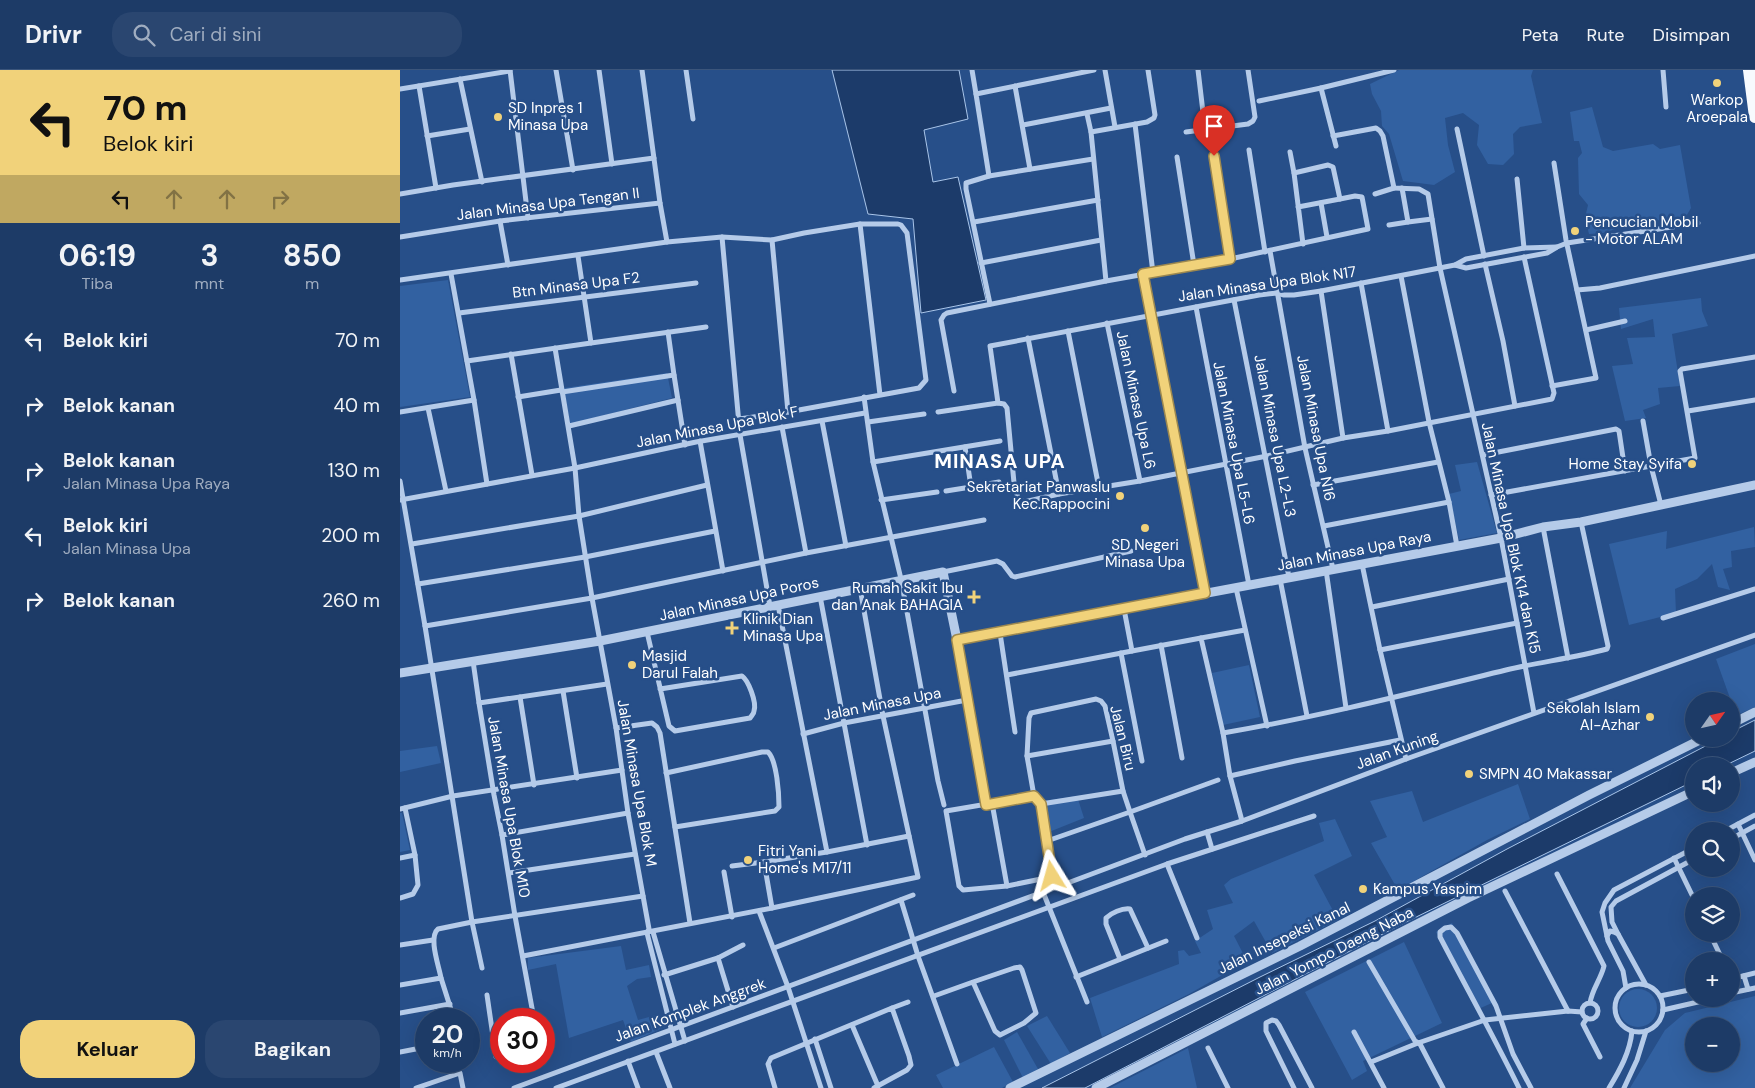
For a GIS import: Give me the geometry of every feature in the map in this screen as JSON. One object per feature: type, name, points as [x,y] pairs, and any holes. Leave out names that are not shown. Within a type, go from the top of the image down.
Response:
[{"type":"main road","points":[[1749,70],[1755,117]]},
{"type":"street","points":[[400,89],[510,70],[528,218]]},
{"type":"street","points":[[556,70],[572,170]]},
{"type":"street","points":[[599,70],[612,164]]},
{"type":"street","points":[[642,70],[660,203]]},
{"type":"street","points":[[686,70],[693,119]]},
{"type":"street","points":[[972,70],[988,176]]},
{"type":"street","points":[[976,94],[1094,70]]},
{"type":"street","points":[[1105,70],[1115,128]]},
{"type":"street","points":[[1090,132],[1149,121],[1155,115],[1148,70]]},
{"type":"street","points":[[1198,70],[1205,129]]},
{"type":"street","points":[[1186,132],[1248,124],[1253,121],[1255,117],[1248,70]]},
{"type":"street","points":[[1259,101],[1394,70]]},
{"type":"street","points":[[1663,70],[1666,107]]},
{"type":"street","points":[[460,79],[482,182]]},
{"type":"street","points":[[418,86],[436,188]]},
{"type":"street","points":[[1015,86],[1030,169]]},
{"type":"street","points":[[1321,88],[1336,146]]},
{"type":"street","points":[[1023,125],[1111,108]]},
{"type":"street","points":[[1087,114],[1106,281]]},
{"type":"street","points":[[1135,124],[1153,272]]},
{"type":"street","points":[[428,136],[470,128]]},
{"type":"street","points":[[1333,136],[1376,128],[1380,131],[1383,136],[1394,188]]},
{"type":"street","points":[[1457,129],[1484,256]]},
{"type":"street","name":"Jalan Minasa Upa N16","points":[[1249,150],[1305,448],[1324,526],[1346,708]]},
{"type":"street","points":[[1290,152],[1303,244]]},
{"type":"street","points":[[1214,156],[1230,259]]},
{"type":"street","points":[[1177,157],[1194,265]]},
{"type":"street","points":[[400,194],[654,158]]},
{"type":"street","points":[[990,304],[966,183],[988,176],[1093,159]]},
{"type":"street","points":[[1552,386],[1596,378],[1567,244],[1554,163]]},
{"type":"street","points":[[1294,173],[1328,165],[1332,166],[1340,199]]},
{"type":"street","points":[[1516,179],[1524,248]]},
{"type":"street","points":[[1375,194],[1394,188],[1402,188],[1408,222]]},
{"type":"street","name":"Jalan Minasa Upa Blok K14 dan K15","points":[[1402,188],[1419,189],[1428,194],[1440,268],[1501,538],[1534,713]]},
{"type":"street","points":[[1298,207],[1355,196],[1362,197],[1370,236]]},
{"type":"street","points":[[974,222],[1098,200]]},
{"type":"street","points":[[1321,202],[1326,238]]},
{"type":"street","name":"Jalan Minasa Upa Tengan II","points":[[401,236],[500,221],[660,203],[667,242]]},
{"type":"street","points":[[1389,225],[1432,219]]},
{"type":"street","points":[[500,221],[508,265]]},
{"type":"street","points":[[1455,265],[1466,268],[1547,252],[1567,244],[1698,223]]},
{"type":"street","points":[[860,224],[880,395]]},
{"type":"street","points":[[400,280],[667,242],[722,237],[772,240],[860,224],[901,225],[906,233],[925,383],[919,388],[739,419]]},
{"type":"street","points":[[400,229],[401,236]]},
{"type":"street","points":[[954,391],[941,320],[948,313],[1153,272],[1230,259],[1368,229]]},
{"type":"street","points":[[722,237],[740,435],[762,562],[774,605],[803,734],[827,852]]},
{"type":"street","points":[[772,240],[788,412]]},
{"type":"street","points":[[981,263],[1101,240]]},
{"type":"street","points":[[1455,265],[1466,259],[1524,248],[1557,247]]},
{"type":"street","points":[[578,256],[592,343]]},
{"type":"street","points":[[1577,290],[1600,288],[1755,256]]},
{"type":"street","points":[[938,412],[998,403],[1004,404],[1007,408],[1014,483],[1018,498],[1024,502],[1059,494],[1182,473],[1305,448],[1343,438],[1552,399],[1554,394],[1524,257]]},
{"type":"street","points":[[1485,264],[1503,341],[1515,406]]},
{"type":"street","name":"Jalan Minasa Upa Blok N17","points":[[998,403],[990,346],[1234,300],[1277,293],[1294,295],[1321,291],[1455,265]]},
{"type":"street","points":[[451,274],[488,484]]},
{"type":"street","points":[[1143,274],[1205,593]]},
{"type":"street","points":[[1401,276],[1429,422],[1449,502],[1456,546]]},
{"type":"street","name":"Btn Minasa Upa F2","points":[[458,313],[696,283]]},
{"type":"street","points":[[1361,283],[1388,431]]},
{"type":"street","points":[[1321,291],[1343,438]]},
{"type":"street","name":"Jalan Minasa Upa L2-L3","points":[[1234,300],[1266,456],[1307,716]]},
{"type":"street","name":"Jalan Minasa Upa L5-L6","points":[[1196,307],[1249,585]]},
{"type":"street","points":[[1586,330],[1625,321]]},
{"type":"street","name":"Jalan Minasa Upa L6","points":[[1107,323],[1140,481]]},
{"type":"street","points":[[467,361],[706,327]]},
{"type":"street","points":[[1068,331],[1099,488]]},
{"type":"street","points":[[668,332],[685,444]]},
{"type":"street","points":[[1028,338],[1059,494]]},
{"type":"street","points":[[555,348],[575,468],[585,557],[600,640]]},
{"type":"street","points":[[511,354],[532,475]]},
{"type":"street","points":[[1491,495],[1695,458],[1688,412],[1679,373],[1681,370],[1755,357]]},
{"type":"street","points":[[518,398],[674,375]]},
{"type":"street","points":[[864,397],[873,462],[901,580],[938,781],[961,889],[969,891],[1007,886],[1051,877],[1052,873],[1041,804],[1034,796],[986,805],[945,808]]},
{"type":"street","points":[[400,412],[474,400]]},
{"type":"street","points":[[568,426],[678,400]]},
{"type":"street","points":[[1688,412],[1755,400]]},
{"type":"street","points":[[428,408],[446,491]]},
{"type":"street","name":"Jalan Minasa Upa Blok F","points":[[402,499],[575,468],[685,444],[865,413]]},
{"type":"street","points":[[868,422],[924,414]]},
{"type":"street","points":[[1643,420],[1651,466],[1661,505]]},
{"type":"street","points":[[822,421],[846,546]]},
{"type":"street","points":[[782,427],[806,553]]},
{"type":"street","points":[[1482,455],[1616,429],[1619,431],[1625,471]]},
{"type":"street","points":[[873,462],[1000,441]]},
{"type":"street","points":[[700,442],[723,570]]},
{"type":"street","points":[[965,448],[971,487]]},
{"type":"street","points":[[1313,485],[1438,462]]},
{"type":"street","points":[[400,482],[412,544],[482,968]]},
{"type":"street","points":[[946,491],[999,482]]},
{"type":"street","points":[[412,544],[579,516],[707,485]]},
{"type":"street","name":"Jalan Minasa Upa Raya","points":[[957,640],[1501,538],[1543,527],[1581,522],[1755,485]]},
{"type":"street","points":[[882,500],[937,492]]},
{"type":"street","points":[[1324,526],[1449,502]]},
{"type":"street","points":[[425,626],[592,598],[806,553],[984,520]]},
{"type":"street","points":[[1223,733],[1267,726],[1392,698],[1525,665],[1568,658],[1608,648],[1581,522]]},
{"type":"street","points":[[1543,527],[1568,658]]},
{"type":"street","points":[[418,584],[585,557],[715,531]]},
{"type":"street","points":[[986,805],[943,572],[997,561],[1003,564],[1012,576],[1016,577],[1131,551]]},
{"type":"street","points":[[1362,563],[1400,740],[1406,759]]},
{"type":"street","name":"Jalan Minasa Upa Poros","points":[[400,673],[647,632],[943,572]]},
{"type":"street","points":[[1372,607],[1509,579]]},
{"type":"street","points":[[523,956],[732,917],[918,877],[883,716],[860,588]]},
{"type":"street","points":[[1236,588],[1267,726]]},
{"type":"street","points":[[1663,618],[1755,589]]},
{"type":"street","points":[[820,596],[867,845]]},
{"type":"street","points":[[1124,609],[1132,650]]},
{"type":"street","points":[[1380,650],[1517,623]]},
{"type":"street","points":[[1007,676],[1132,650],[1245,630]]},
{"type":"street","points":[[647,632],[660,689],[669,726],[675,731],[750,718],[754,713],[755,707],[747,680],[742,676],[660,689]]},
{"type":"street","points":[[1000,633],[1015,732]]},
{"type":"street","name":"Jalan Kuning","points":[[914,941],[1406,759],[1755,635]]},
{"type":"street","points":[[1201,638],[1223,733],[1230,776],[1242,821]]},
{"type":"street","name":"Jalan Minasa Upa Blok M","points":[[600,640],[616,728],[628,813],[650,931]]},
{"type":"street","points":[[1161,645],[1182,758]]},
{"type":"street","points":[[1121,653],[1142,760]]},
{"type":"street","name":"Jalan Minasa Upa Blok M10","points":[[473,661],[493,790],[532,1008]]},
{"type":"street","points":[[479,703],[607,684]]},
{"type":"street","points":[[563,691],[577,778]]},
{"type":"street","points":[[520,697],[534,785]]},
{"type":"street","name":"Jalan Biru","points":[[1034,796],[1027,756],[1029,718],[1031,713],[1096,699],[1101,701],[1113,741],[1123,791],[1145,855]]},
{"type":"street","name":"Jalan Minasa Upa","points":[[803,734],[844,723],[967,700]]},
{"type":"street","points":[[1740,720],[1755,712]]},
{"type":"street","points":[[616,728],[652,723],[660,733],[690,924]]},
{"type":"street","points":[[1230,776],[1400,740]]},
{"type":"street","points":[[1027,756],[1113,741]]},
{"type":"street","name":"Jalan Insepeksi Kanal","points":[[1010,1088],[1300,946],[1588,795],[1685,747]]},
{"type":"street","points":[[666,772],[762,752],[768,752],[774,760],[779,799],[779,806],[775,811],[675,827]]},
{"type":"street","points":[[1740,769],[1755,762]]},
{"type":"street","points":[[400,898],[412,894],[418,885],[415,855],[403,809],[453,796],[622,770]]},
{"type":"street","points":[[1046,840],[1218,780]]},
{"type":"street","points":[[1041,804],[1123,791]]},
{"type":"street","name":"Jalan Yompo Daeng Naba","points":[[1096,1088],[1468,898],[1685,795]]},
{"type":"street","points":[[992,803],[1007,886]]},
{"type":"street","points":[[502,835],[628,813]]},
{"type":"street","points":[[1740,823],[1755,815]]},
{"type":"street","name":"Jalan Komplek Anggrek","points":[[556,1088],[1167,864],[1314,816]]},
{"type":"street","points":[[1742,833],[1755,826]]},
{"type":"street","points":[[1740,828],[1755,860]]},
{"type":"street","points":[[1207,832],[1212,849]]},
{"type":"street","points":[[732,866],[827,852],[909,836]]},
{"type":"street","points":[[1626,988],[1623,971],[1608,941],[1602,912],[1605,903],[1614,890],[1685,852]]},
{"type":"street","points":[[509,873],[636,854]]},
{"type":"street","points":[[400,858],[415,855]]},
{"type":"street","points":[[1674,858],[1688,887]]},
{"type":"street","points":[[764,862],[772,908]]},
{"type":"street","points":[[1167,864],[1197,938]]},
{"type":"street","points":[[1646,985],[1635,969],[1612,922],[1610,907],[1616,901],[1685,864]]},
{"type":"street","points":[[724,872],[732,917]]},
{"type":"street","points":[[1557,874],[1604,966],[1602,974],[1591,994],[1590,1003]]},
{"type":"street","points":[[1614,890],[1613,895],[1616,901]]},
{"type":"street","points":[[1046,891],[1049,907],[1087,1002]]},
{"type":"street","points":[[1505,891],[1568,1011]]},
{"type":"street","points":[[774,948],[913,895]]},
{"type":"street","points":[[451,1008],[441,978],[433,940],[434,932],[438,928],[644,896]]},
{"type":"street","points":[[901,900],[918,956],[957,1064]]},
{"type":"street","points":[[1120,959],[1106,924],[1106,918],[1126,908],[1130,909],[1148,948]]},
{"type":"street","points":[[759,911],[793,1001],[821,1088]]},
{"type":"street","points":[[1519,1088],[1440,937],[1440,932],[1445,928],[1451,927],[1457,933],[1496,1006],[1513,1054],[1532,1088]]},
{"type":"street","points":[[650,931],[666,975],[685,1041]]},
{"type":"street","points":[[650,931],[658,977],[675,1044]]},
{"type":"street","points":[[1608,941],[1607,934],[1610,932],[1618,934]]},
{"type":"street","points":[[400,945],[433,940]]},
{"type":"street","name":"Jalan Komplek Anggrek","points":[[514,1088],[680,1025],[914,941]]},
{"type":"street","points":[[1076,977],[1166,941]]},
{"type":"street","points":[[658,977],[718,958],[743,945]]},
{"type":"street","points":[[718,958],[733,1007]]},
{"type":"street","points":[[1369,962],[1443,1088]]},
{"type":"street","points":[[934,996],[973,982],[1014,968],[1020,967],[1036,1014],[1004,1035],[997,1034],[973,982]]},
{"type":"street","points":[[1740,977],[1755,973]]},
{"type":"street","points":[[1744,976],[1748,989]]},
{"type":"street","points":[[400,985],[441,978]]},
{"type":"street","points":[[1634,984],[1646,985],[1660,996],[1663,1010],[1661,1017],[1656,1024],[1646,1031],[1632,1031],[1624,1027],[1618,1020],[1615,1004],[1618,996],[1626,988],[1634,984]]},
{"type":"street","points":[[1740,991],[1755,988]]},
{"type":"street","points":[[1660,996],[1685,991]]},
{"type":"street","points":[[487,995],[490,1016]]},
{"type":"street","points":[[776,1088],[769,1071],[769,1060],[815,1039],[908,1002]]},
{"type":"street","points":[[1590,1003],[1584,1006],[1580,1012],[1583,1024],[1600,1057]]},
{"type":"street","points":[[1371,1062],[1484,1020],[1568,1011],[1580,1012],[1586,1018],[1592,1019],[1597,1014],[1597,1007],[1590,1003]]},
{"type":"street","points":[[400,1012],[450,1004]]},
{"type":"street","points":[[1663,1010],[1685,1005]]},
{"type":"street","points":[[852,1025],[876,1087],[907,1070],[911,1065],[892,1008]]},
{"type":"street","points":[[1583,1024],[1586,1018]]},
{"type":"street","points":[[1294,1088],[1266,1030],[1266,1023],[1272,1020],[1276,1021],[1279,1025],[1312,1088]]},
{"type":"street","points":[[1608,1088],[1624,1061],[1632,1031]]},
{"type":"street","points":[[1624,1088],[1637,1060],[1646,1031]]},
{"type":"street","points":[[1354,1032],[1384,1088]]},
{"type":"street","points":[[815,1039],[832,1088]]},
{"type":"street","points":[[1208,1048],[1228,1088]]},
{"type":"street","points":[[400,1052],[415,1049]]},
{"type":"street","points":[[656,1052],[670,1088]]},
{"type":"street","points":[[628,1061],[638,1088]]},
{"type":"street","points":[[416,1088],[460,1073],[463,1088]]},
{"type":"shaded area","points":[[832,70],[959,70],[968,119],[924,130],[933,182],[958,177],[986,300],[921,313],[913,219],[868,214]]},
{"type":"shaded area","points":[[1399,70],[1533,70],[1531,76],[1542,123],[1520,127],[1513,134],[1514,154],[1503,165],[1488,164],[1477,145],[1479,125],[1463,113],[1445,118],[1448,145],[1455,172],[1434,185],[1403,181],[1389,134],[1382,126],[1381,111],[1372,94],[1370,84]]},
{"type":"shaded area","points":[[1592,107],[1603,147],[1613,151],[1653,144],[1660,149],[1680,145],[1691,208],[1685,218],[1638,222],[1603,233],[1589,234],[1585,218],[1588,205],[1579,194],[1578,158],[1582,153],[1579,141],[1574,141],[1570,112]]},
{"type":"shaded area","points":[[448,280],[470,397],[400,407],[400,286]]},
{"type":"shaded area","points":[[1701,298],[1702,311],[1708,326],[1672,334],[1680,386],[1658,388],[1660,404],[1643,410],[1646,418],[1625,421],[1612,366],[1633,364],[1627,338],[1655,337],[1653,319],[1621,329],[1619,308]]},
{"type":"shaded area","points":[[667,373],[672,398],[570,424],[564,388]]},
{"type":"shaded area","points":[[1477,462],[1497,533],[1459,540],[1449,494],[1461,491],[1455,465]]},
{"type":"shaded area","points":[[1754,527],[1755,547],[1731,551],[1732,567],[1723,569],[1730,590],[1718,587],[1712,564],[1697,579],[1675,589],[1676,613],[1629,625],[1609,544],[1667,531],[1666,549]]},
{"type":"shaded area","points":[[1755,644],[1755,707],[1740,714],[1740,692],[1728,692],[1716,659]]},
{"type":"shaded area","points":[[1249,665],[1260,717],[1223,725],[1212,673]]},
{"type":"shaded area","points":[[1755,720],[1755,751],[1740,758],[1685,757],[1685,785],[1406,922],[1085,1088],[1042,1088],[1375,921],[1507,849],[1702,748],[1740,748],[1740,728]]},
{"type":"shaded area","points":[[437,746],[441,763],[400,772],[400,751]]},
{"type":"shaded area","points":[[1518,784],[1530,819],[1487,840],[1398,890],[1371,843],[1387,837],[1370,801],[1412,791],[1423,822]]},
{"type":"shaded area","points":[[1077,796],[1084,818],[1049,832],[1043,801]]},
{"type":"shaded area","points":[[400,813],[402,813],[410,850],[400,852]]},
{"type":"shaded area","points":[[1335,819],[1352,856],[1314,875],[1338,920],[1272,953],[1254,921],[1234,936],[1247,961],[1189,994],[1102,1037],[1090,998],[1179,964],[1178,951],[1184,950],[1189,956],[1201,953],[1195,941],[1213,929],[1207,910],[1233,903],[1224,885],[1231,879],[1324,841],[1319,823]]},
{"type":"shaded area","points":[[1452,923],[1492,1003],[1476,1010],[1436,932]]},
{"type":"shaded area","points":[[1404,942],[1442,1023],[1363,1061],[1367,1071],[1352,1080],[1305,992]]},
{"type":"shaded area","points":[[621,946],[626,970],[649,965],[651,977],[637,979],[627,986],[638,1020],[660,1014],[665,1027],[631,1042],[623,1020],[569,1038],[556,964],[528,970],[528,958]]},
{"type":"shaded area","points":[[1638,989],[1651,995],[1657,1008],[1651,1021],[1638,1027],[1625,1021],[1619,1008],[1625,995]]},
{"type":"shaded area","points":[[1755,996],[1755,1088],[1630,1088],[1665,1030],[1685,1013],[1710,1007],[1740,1007],[1740,1000]]},
{"type":"shaded area","points":[[1047,1016],[1070,1053],[1051,1064],[1027,1026]]},
{"type":"shaded area","points":[[1017,1032],[1038,1069],[1023,1078],[1004,1040]]},
{"type":"shaded area","points":[[994,1047],[1013,1082],[1002,1088],[943,1088],[936,1075]]},
{"type":"shaded area","points":[[1188,1048],[1197,1088],[1110,1088]]},
{"type":"place","name":"Warkop Aroepala","points":[[1717,83]]},
{"type":"place","name":"SD Inpres 1 Minasa Upa","points":[[498,117]]},
{"type":"place","name":"Pencucian Mobil - Motor ALAM","points":[[1575,231]]},
{"type":"place","name":"Home Stay Syifa","points":[[1692,464]]},
{"type":"place","name":"Sekretariat Panwaslu Kec.Rappocini","points":[[1120,496]]},
{"type":"place","name":"SD Negeri Minasa Upa","points":[[1145,528]]},
{"type":"place","name":"Rumah Sakit Ibu dan Anak BAHAGIA","points":[[974,597]]},
{"type":"place","name":"Klinik Dian Minasa Upa","points":[[732,628]]},
{"type":"place","name":"Masjid Darul Falah","points":[[632,665]]},
{"type":"place","name":"Sekolah Islam Al-Azhar","points":[[1650,717]]},
{"type":"place","name":"SMPN 40 Makassar","points":[[1469,774]]},
{"type":"place","name":"Fitri Yani Home's M17/11","points":[[748,860]]},
{"type":"place","name":"Kampus Yaspim","points":[[1363,889]]},
{"type":"district","name":"MINASA UPA","points":[[1000,461]]},
{"type":"route","points":[[1052,876],[1041,804],[1034,796],[986,805],[957,640],[1205,593],[1143,274],[1230,259],[1214,156]]}]
